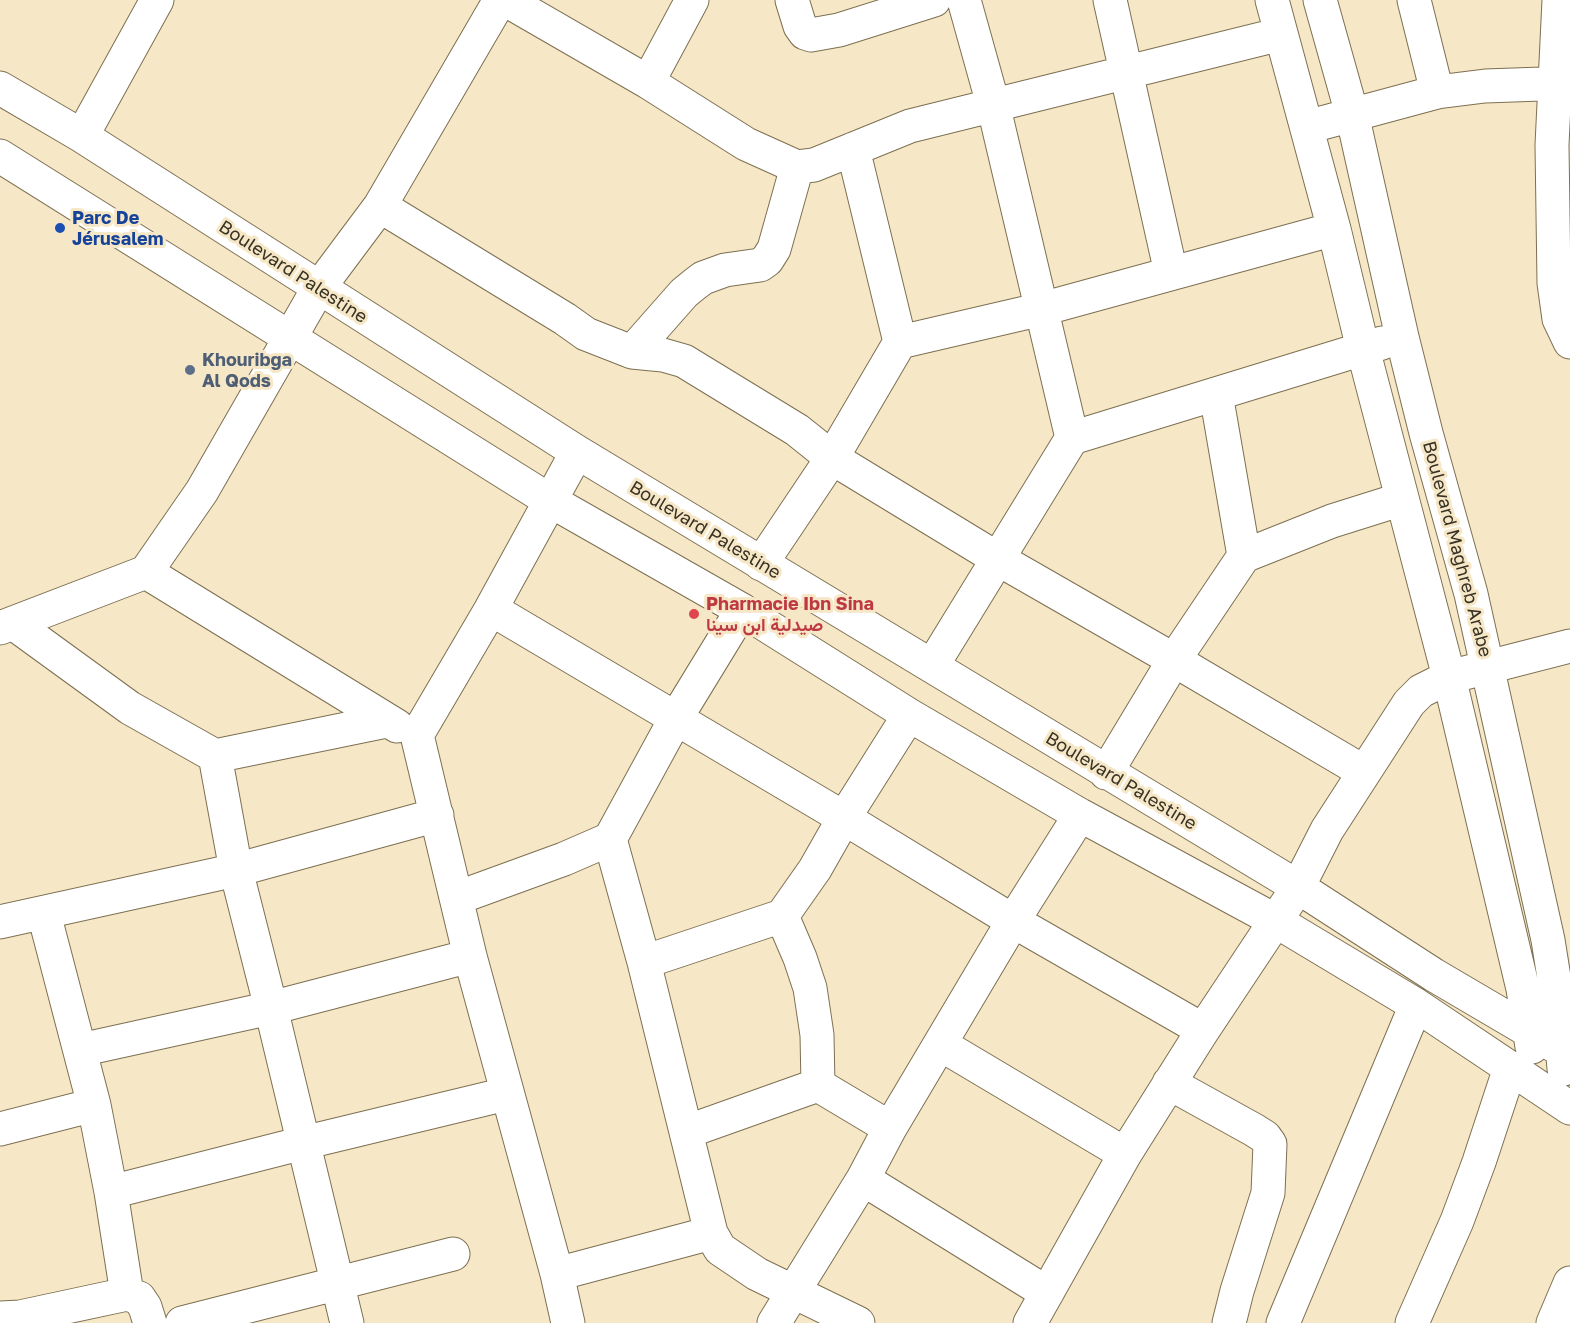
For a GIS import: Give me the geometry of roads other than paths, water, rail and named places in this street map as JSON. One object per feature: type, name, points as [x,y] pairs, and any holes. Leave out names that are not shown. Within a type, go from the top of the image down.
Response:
[{"type":"street","points":[[82,136],[157,0]]},
{"type":"street","points":[[7,625],[146,572],[202,491],[292,338],[318,289],[380,206],[500,0]]},
{"type":"street","points":[[506,0],[648,82],[746,144],[797,167],[814,165],[910,126],[1281,34]]},
{"type":"street","points":[[648,82],[692,0]]},
{"type":"street","points":[[792,0],[800,26],[805,33],[811,35],[839,30],[934,0]]},
{"type":"street","points":[[964,0],[993,104],[1072,438]]},
{"type":"street","points":[[1110,0],[1171,273]]},
{"type":"street","points":[[1272,0],[1334,229],[1449,677],[1508,922],[1531,1033],[1522,1076],[1479,1162],[1457,1221],[1412,1323]]},
{"type":"street","name":"Boulevard Maghreb Arabe","points":[[1320,0],[1352,114],[1426,433],[1471,594],[1548,940],[1567,1053],[1567,1106]]},
{"type":"street","points":[[1414,0],[1437,93]]},
{"type":"street","points":[[1559,0],[1562,83],[1552,145],[1554,283],[1559,319],[1570,342]]},
{"type":"street","points":[[1307,127],[1437,93],[1485,86],[1562,83]]},
{"type":"street","name":"Boulevard Palestine","points":[[0,88],[82,136],[318,289],[577,452],[1298,887],[1434,975],[1567,1053]]},
{"type":"street","points":[[761,564],[832,458],[900,342],[853,149]]},
{"type":"street","points":[[0,156],[549,500],[742,610],[909,715],[1080,816],[1276,921],[1416,1005],[1567,1106]]},
{"type":"street","points":[[632,352],[694,284],[725,270],[760,265],[766,260],[774,249],[797,167]]},
{"type":"street","points":[[380,206],[586,334],[632,352],[663,355],[684,361],[797,430],[832,458],[998,560],[1364,772]]},
{"type":"street","points":[[900,342],[1042,309],[1334,229]]},
{"type":"street","points":[[932,666],[1072,438],[1402,337]]},
{"type":"street","points":[[1216,394],[1244,556]]},
{"type":"street","points":[[568,1323],[470,956],[417,735],[492,609],[577,452]]},
{"type":"street","points":[[1106,772],[1174,660],[1244,556],[1332,521],[1402,499]]},
{"type":"street","points":[[146,572],[386,721],[417,735]]},
{"type":"street","points":[[492,609],[1013,921],[1203,1030]]},
{"type":"street","points":[[457,898],[564,860],[610,839],[676,718],[742,610]]},
{"type":"street","points":[[7,625],[130,708],[217,757]]},
{"type":"street","points":[[1030,1323],[1125,1154],[1203,1030],[1298,887],[1327,830],[1409,703],[1421,691],[1449,677],[1570,646]]},
{"type":"street","points":[[644,962],[782,916],[815,869],[844,818],[909,715]]},
{"type":"street","points":[[217,757],[225,753],[386,721]]},
{"type":"street","points":[[217,757],[217,770],[236,870],[272,1008],[347,1323]]},
{"type":"street","points":[[0,922],[236,870],[437,816]]},
{"type":"street","points":[[774,1323],[863,1179],[890,1128],[1013,921],[1080,816]]},
{"type":"street","points":[[610,839],[644,962],[711,1233],[720,1248],[757,1274],[858,1323]]},
{"type":"street","points":[[44,914],[94,1105],[127,1294]]},
{"type":"street","points":[[782,916],[810,988],[817,1035],[818,1085]]},
{"type":"street","points":[[80,1050],[272,1008],[470,956]]},
{"type":"street","points":[[1283,1323],[1416,1005]]},
{"type":"street","points":[[940,1044],[1125,1154]]},
{"type":"street","points":[[1170,1083],[1254,1130],[1265,1137],[1270,1144],[1268,1193],[1229,1323]]},
{"type":"street","points":[[818,1085],[890,1128]]},
{"type":"street","points":[[687,1132],[818,1085]]},
{"type":"street","points":[[111,1192],[506,1094]]},
{"type":"street","points":[[0,1129],[94,1105]]},
{"type":"street","points":[[863,1179],[1047,1293]]},
{"type":"street","points":[[557,1275],[711,1233]]},
{"type":"street","points":[[182,1323],[453,1254]]},
{"type":"street","points":[[1553,1323],[1570,1283]]},
{"type":"street","points":[[0,1318],[20,1317],[127,1294],[139,1298],[145,1307],[150,1323]]},
{"type":"place","name":"Parc De Jérusalem","points":[[60,228]]},
{"type":"place","name":"Khouribga Al Qods","points":[[190,370]]},
{"type":"place","name":"Pharmacie Ibn Sina صيدلية ابن سينا","points":[[694,614]]}]
